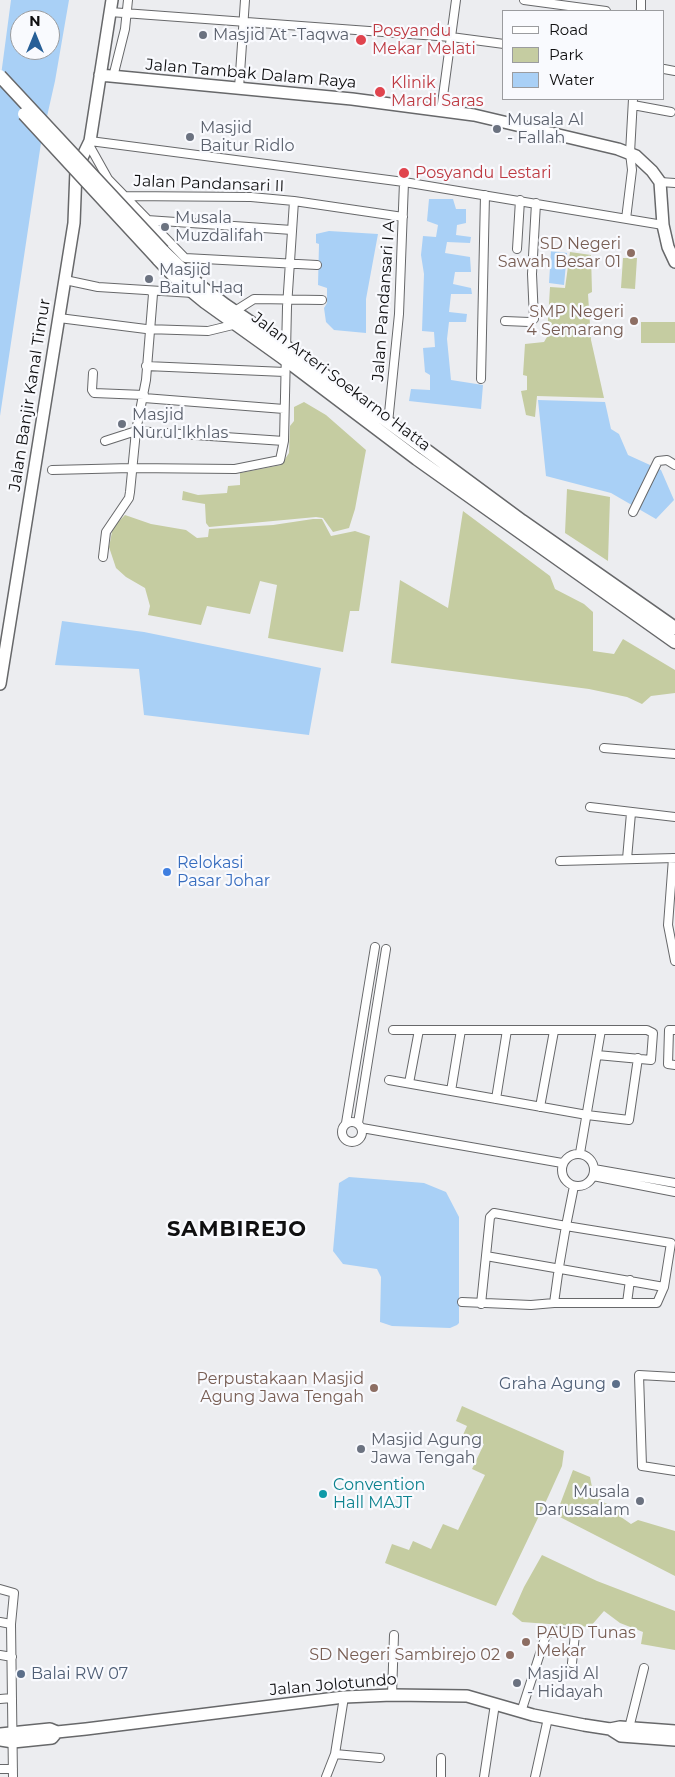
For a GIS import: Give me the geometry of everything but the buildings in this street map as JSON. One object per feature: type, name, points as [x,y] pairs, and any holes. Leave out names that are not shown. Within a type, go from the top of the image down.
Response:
[{"type":"main road","name":"Jalan Arteri Soekarno Hatta","points":[[0,76],[193,293],[236,318]]},
{"type":"main road","name":"Jalan Arteri Soekarno Hatta","points":[[0,89],[161,255],[286,360],[424,464],[675,642]]},
{"type":"main road","name":"Jalan Arteri Soekarno Hatta","points":[[286,360],[388,423],[499,505],[675,628]]},
{"type":"street","points":[[114,78],[130,14],[128,0]]},
{"type":"street","points":[[239,88],[245,0]]},
{"type":"street","points":[[441,111],[456,0]]},
{"type":"street","points":[[527,0],[599,10]]},
{"type":"street","points":[[111,6],[130,14],[451,37],[502,44]]},
{"type":"street","name":"Jalan Banjir Kanal Timur","points":[[0,684],[65,280],[76,200],[76,170],[89,143],[111,6]]},
{"type":"street","name":"Jalan Tambak Dalam Raya","points":[[100,75],[114,78],[239,88],[441,111],[505,121],[630,153],[652,171],[660,182]]},
{"type":"street","points":[[626,219],[632,170],[630,153],[633,102],[671,112]]},
{"type":"street","points":[[89,143],[404,182],[663,225]]},
{"type":"street","name":"Jalan Pandansari II","points":[[89,143],[108,179],[183,257],[188,259],[290,264]]},
{"type":"street","name":"Jalan Pandansari I A","points":[[388,423],[399,314],[404,182]]},
{"type":"street","points":[[675,183],[660,182],[663,225],[668,247],[675,262]]},
{"type":"street","points":[[481,379],[485,195]]},
{"type":"street","name":"Jalan Pandansari II","points":[[123,196],[251,197],[294,201],[403,218]]},
{"type":"street","points":[[517,249],[520,200]]},
{"type":"street","name":"Jalan Pandansari II","points":[[284,441],[288,300],[294,201]]},
{"type":"street","points":[[505,321],[529,322],[534,319],[532,274],[536,203]]},
{"type":"street","points":[[148,220],[292,230]]},
{"type":"street","points":[[290,264],[317,265]]},
{"type":"street","points":[[65,280],[98,286],[193,293]]},
{"type":"street","points":[[102,557],[108,528],[129,498],[136,432],[144,397],[153,294],[151,291]]},
{"type":"street","points":[[59,318],[91,324],[208,331],[236,318],[251,300],[322,300]]},
{"type":"street","points":[[146,366],[286,360]]},
{"type":"street","points":[[93,373],[92,390],[94,393],[284,409]]},
{"type":"street","points":[[52,470],[242,468],[280,460],[284,441],[136,432],[105,441]]},
{"type":"street","points":[[633,512],[658,461],[667,460],[675,465]]},
{"type":"street","points":[[604,748],[675,754]]},
{"type":"street","points":[[590,807],[675,817]]},
{"type":"street","points":[[627,859],[631,813]]},
{"type":"street","points":[[560,861],[674,858],[668,925],[675,961]]},
{"type":"street","points":[[375,947],[346,1123],[341,1132],[343,1138],[348,1141],[358,1140],[362,1135],[360,1126],[386,949]]},
{"type":"street","points":[[393,1030],[652,1031],[651,1060],[597,1055]]},
{"type":"street","points":[[409,1083],[419,1030]]},
{"type":"street","points":[[451,1091],[461,1030]]},
{"type":"street","points":[[496,1099],[507,1030]]},
{"type":"street","points":[[580,1153],[601,1030]]},
{"type":"street","points":[[675,1030],[669,1030],[668,1064],[675,1065]]},
{"type":"street","points":[[540,1107],[554,1031]]},
{"type":"street","points":[[389,1080],[587,1116],[631,1119],[638,1058]]},
{"type":"street","points":[[346,1123],[352,1121],[360,1126],[562,1163]]},
{"type":"street","points":[[580,1153],[590,1159],[593,1173],[585,1184],[574,1186],[563,1177],[562,1163],[570,1155],[580,1153]]},
{"type":"street","points":[[593,1173],[675,1183]]},
{"type":"street","points":[[593,1173],[675,1192]]},
{"type":"street","points":[[554,1303],[574,1186]]},
{"type":"street","points":[[462,1302],[481,1304],[657,1303],[664,1287],[671,1243],[494,1213],[490,1217],[481,1304]]},
{"type":"street","points":[[486,1256],[559,1267],[664,1287]]},
{"type":"street","points":[[626,1303],[630,1280]]},
{"type":"street","points":[[675,1377],[639,1375],[642,1466],[675,1471]]},
{"type":"street","points":[[0,1589],[14,1593],[11,1624],[12,1698],[4,1739],[13,1773],[0,1770]]},
{"type":"street","points":[[0,1622],[11,1624]]},
{"type":"street","points":[[521,1712],[546,1634],[553,1631],[576,1634],[572,1663]]},
{"type":"street","points":[[392,1695],[394,1635]]},
{"type":"street","points":[[0,1655],[12,1657]]},
{"type":"street","points":[[629,1728],[644,1668]]},
{"type":"street","name":"Jalan Jolotundo","points":[[4,1739],[52,1738],[57,1732],[344,1697],[392,1695],[467,1696],[521,1712],[610,1729],[629,1728],[675,1731]]},
{"type":"street","points":[[326,1777],[335,1754],[344,1697]]},
{"type":"street","points":[[0,1699],[12,1698]]},
{"type":"street","points":[[484,1777],[495,1704]]},
{"type":"street","points":[[535,1777],[548,1718]]},
{"type":"street","name":"Jalan Jolotundo","points":[[610,1729],[620,1736],[675,1740]]},
{"type":"street","points":[[335,1754],[380,1758]]},
{"type":"street","points":[[440,1758],[441,1777]]},
{"type":"green space","points":[[570,252],[591,255],[592,292],[588,294],[591,340],[604,398],[537,396],[535,417],[526,415],[521,391],[527,390],[527,376],[523,375],[525,344],[544,342],[547,337],[550,287],[565,288]]},
{"type":"green space","points":[[623,258],[637,258],[635,289],[621,288]]},
{"type":"green space","points":[[641,322],[675,322],[675,343],[641,343]]},
{"type":"green space","points":[[304,402],[326,415],[366,450],[355,509],[349,528],[333,532],[323,518],[316,517],[209,527],[206,523],[205,504],[182,500],[183,491],[198,495],[227,493],[228,486],[240,485],[240,473],[281,465],[289,453],[290,426],[294,421],[294,407]]},
{"type":"green space","points":[[567,489],[610,497],[608,561],[565,533]]},
{"type":"green space","points":[[463,511],[550,576],[555,589],[584,604],[593,612],[593,651],[614,654],[623,639],[675,670],[675,693],[651,696],[642,704],[627,697],[589,689],[391,663],[400,580],[448,608]]},
{"type":"green space","points":[[125,515],[151,524],[186,530],[197,538],[208,537],[209,529],[273,525],[313,519],[322,519],[331,536],[355,531],[370,536],[359,611],[350,611],[343,652],[268,638],[277,585],[260,581],[250,614],[207,606],[201,625],[148,615],[150,606],[145,588],[126,577],[116,568],[109,547],[113,527]]},
{"type":"green space","points":[[462,1406],[564,1451],[562,1466],[496,1606],[385,1563],[392,1544],[409,1550],[413,1541],[431,1549],[443,1524],[458,1530],[485,1475],[472,1469],[484,1444],[463,1435],[467,1426],[456,1421]]},
{"type":"green space","points":[[573,1470],[590,1477],[593,1492],[605,1503],[622,1511],[621,1517],[631,1524],[638,1520],[675,1531],[675,1576],[556,1515]]},
{"type":"green space","points":[[542,1555],[597,1581],[675,1611],[675,1650],[641,1644],[643,1632],[620,1623],[604,1611],[590,1627],[522,1622],[512,1614],[524,1587]]},
{"type":"water","points":[[11,0],[69,0],[60,52],[60,10],[10,10],[10,60],[59,60],[41,143],[0,416],[0,83]]},
{"type":"water","points":[[429,199],[453,199],[456,209],[466,209],[466,223],[457,225],[456,235],[471,237],[470,243],[447,242],[445,253],[470,257],[471,272],[455,272],[453,284],[471,288],[472,294],[451,294],[449,312],[467,314],[466,322],[449,322],[447,339],[451,380],[483,385],[481,409],[409,401],[411,389],[430,390],[430,375],[425,372],[423,348],[435,347],[434,332],[422,331],[424,274],[421,255],[423,236],[436,237],[438,225],[427,221]]},
{"type":"water","points":[[329,231],[378,234],[366,299],[366,333],[334,330],[326,322],[324,308],[327,303],[327,288],[318,285],[319,244],[316,243],[316,234]]},
{"type":"water","points":[[551,251],[567,253],[564,285],[549,283]]},
{"type":"water","points":[[538,400],[605,402],[611,429],[619,434],[628,455],[661,470],[674,500],[656,519],[611,493],[546,476]]},
{"type":"water","points":[[62,621],[144,632],[321,668],[309,735],[144,715],[139,669],[55,665]]},
{"type":"water","points":[[349,1177],[424,1183],[446,1192],[459,1217],[459,1323],[457,1325],[450,1328],[392,1326],[380,1322],[381,1277],[377,1269],[343,1264],[333,1251],[339,1183]]},
{"type":"place","name":"Masjid At -Taqwa","points":[[203,35]]},
{"type":"place","name":"Posyandu Mekar Melati","points":[[361,40]]},
{"type":"place","name":"Klinik Mardi Saras","points":[[380,92]]},
{"type":"place","name":"Musala Al - Fallah","points":[[497,129]]},
{"type":"place","name":"Masjid Baitur Ridlo","points":[[190,137]]},
{"type":"place","name":"Posyandu Lestari","points":[[404,173]]},
{"type":"place","name":"Musala Muzdalifah","points":[[165,227]]},
{"type":"place","name":"SD Negeri Sawah Besar 01","points":[[631,253]]},
{"type":"place","name":"Masjid Baitul Haq","points":[[149,279]]},
{"type":"place","name":"SMP Negeri 4 Semarang","points":[[634,321]]},
{"type":"place","name":"Masjid Nurul Ikhlas","points":[[122,424]]},
{"type":"place","name":"Relokasi Pasar Johar","points":[[167,872]]},
{"type":"place","name":"Graha Agung","points":[[616,1384]]},
{"type":"place","name":"Perpustakaan Masjid Agung Jawa Tengah","points":[[374,1388]]},
{"type":"place","name":"Masjid Agung Jawa Tengah","points":[[361,1449]]},
{"type":"place","name":"Convention Hall MAJT","points":[[323,1494]]},
{"type":"place","name":"Musala Darussalam","points":[[640,1501]]},
{"type":"place","name":"PAUD Tunas Mekar","points":[[526,1642]]},
{"type":"place","name":"SD Negeri Sambirejo 02","points":[[510,1655]]},
{"type":"place","name":"Balai RW 07","points":[[21,1674]]},
{"type":"place","name":"Masjid Al - Hidayah","points":[[517,1683]]},
{"type":"district","name":"SAMBIREJO","points":[[237,1230]]}]
